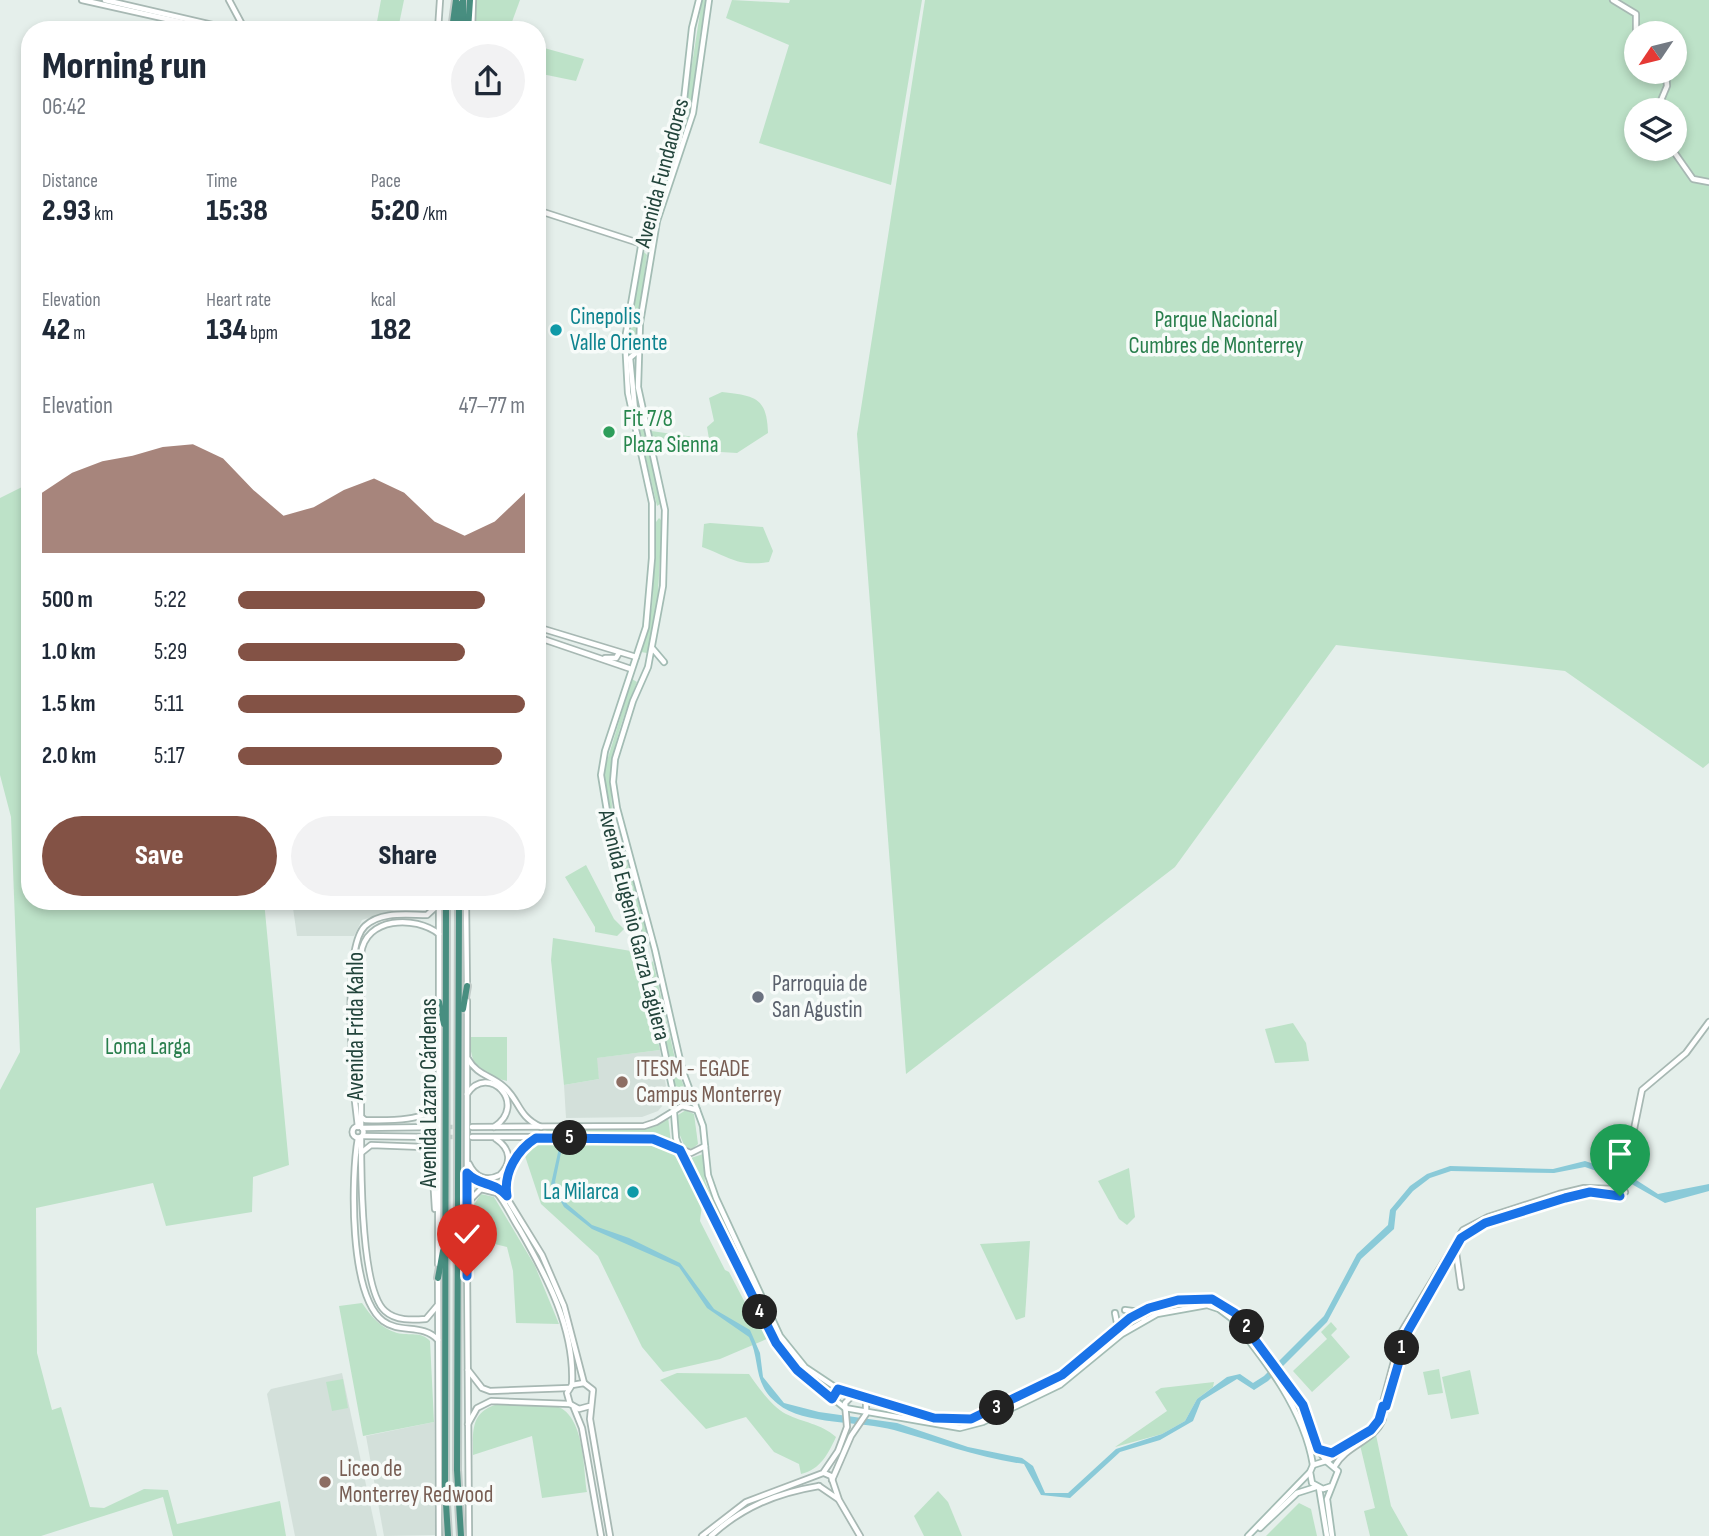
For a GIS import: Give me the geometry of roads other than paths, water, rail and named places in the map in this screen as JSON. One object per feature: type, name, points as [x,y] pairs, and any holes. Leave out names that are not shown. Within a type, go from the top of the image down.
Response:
[{"type":"highway","points":[[467,21],[471,0]]},
{"type":"highway","points":[[459,1],[463,21]]},
{"type":"highway","points":[[454,21],[459,1]]},
{"type":"highway","name":"Avenida Lázaro Cárdenas","points":[[442,910],[446,1039],[445,1488],[448,1536]]},
{"type":"highway","name":"Avenida Lázaro Cárdenas","points":[[459,910],[457,1470],[461,1536]]},
{"type":"highway","points":[[460,1028],[467,986]]},
{"type":"highway","points":[[439,1002],[446,1039]]},
{"type":"highway","points":[[459,1223],[467,1270]]},
{"type":"highway","points":[[438,1278],[446,1224]]},
{"type":"street","points":[[82,0],[187,21]]},
{"type":"street","points":[[105,0],[187,21]]},
{"type":"street","points":[[229,0],[241,21]]},
{"type":"street","points":[[439,21],[440,0]]},
{"type":"street","name":"Avenida Fundadores","points":[[652,511],[633,416],[625,352],[641,246],[653,197],[679,126],[699,0]]},
{"type":"street","name":"Avenida Fundadores","points":[[665,510],[638,387],[637,351],[651,247],[662,204],[693,113],[709,0]]},
{"type":"street","points":[[1613,0],[1636,14],[1636,21]]},
{"type":"street","points":[[236,21],[239,17]]},
{"type":"street","points":[[1680,161],[1693,179],[1709,182]]},
{"type":"street","points":[[546,213],[641,246],[651,247]]},
{"type":"street","points":[[633,416],[635,410],[630,358],[637,351]]},
{"type":"street","name":"Avenida Eugenio Garza Lagüera","points":[[665,510],[663,586],[656,634],[613,772],[617,808],[655,950],[682,1069],[697,1110],[711,1186],[780,1336],[805,1367],[838,1389],[934,1418],[963,1420],[983,1415],[1046,1384],[1084,1359],[1117,1328],[1141,1312],[1169,1302],[1212,1299],[1231,1308],[1303,1405],[1318,1449],[1327,1461]]},
{"type":"street","name":"Avenida Eugenio Garza Lagüera","points":[[652,511],[651,581],[646,627],[602,767],[603,799],[643,948],[671,1078],[673,1111],[680,1150],[776,1343],[797,1370],[845,1408],[866,1414],[879,1413],[960,1428],[978,1424],[1074,1376],[1117,1338],[1144,1320],[1192,1306],[1214,1307],[1226,1313],[1299,1416],[1313,1465]]},
{"type":"street","points":[[646,627],[650,633],[656,634]]},
{"type":"street","points":[[546,630],[649,661]]},
{"type":"street","points":[[546,638],[549,638],[552,632]]},
{"type":"street","points":[[546,640],[631,669]]},
{"type":"street","points":[[653,646],[664,662]]},
{"type":"street","points":[[597,657],[615,659],[619,653]]},
{"type":"street","points":[[613,728],[624,733]]},
{"type":"street","points":[[609,740],[620,745]]},
{"type":"street","points":[[433,910],[427,915],[427,924],[439,934]]},
{"type":"street","name":"Avenida Lázaro Cárdenas","points":[[439,1536],[439,934],[441,910]]},
{"type":"street","name":"Avenida Lázaro Cárdenas","points":[[466,910],[466,1428],[469,1536]]},
{"type":"street","name":"Avenida Frida Kahlo","points":[[360,1127],[353,1087],[352,959],[356,939],[365,926],[381,917],[427,915]]},
{"type":"street","name":"Avenida Frida Kahlo","points":[[360,1127],[363,941],[371,932],[387,924],[427,924]]},
{"type":"street","points":[[1335,1466],[1341,1456],[1378,1428],[1408,1331],[1454,1244],[1479,1226],[1549,1202],[1590,1192],[1620,1196],[1624,1194],[1620,1188],[1642,1090],[1681,1059],[1709,1022]]},
{"type":"street","points":[[361,1117],[365,1120],[412,1119],[425,1115],[431,1102],[432,1061],[439,1046]]},
{"type":"street","points":[[467,1058],[479,1074],[505,1087],[519,1112],[542,1128]]},
{"type":"street","points":[[467,1094],[473,1087],[483,1083],[496,1085],[503,1092],[507,1109],[504,1118],[493,1127]]},
{"type":"street","points":[[353,1087],[361,1094]]},
{"type":"street","points":[[472,1127],[636,1126],[652,1124],[686,1105],[697,1110]]},
{"type":"street","points":[[434,1126],[360,1127],[353,1133],[361,1137],[435,1137]]},
{"type":"street","points":[[636,1126],[636,1138]]},
{"type":"street","points":[[360,1127],[364,1229],[377,1301],[396,1317],[426,1319]]},
{"type":"street","points":[[361,1137],[354,1163],[359,1258],[370,1306],[391,1326],[425,1330],[438,1340]]},
{"type":"street","points":[[472,1137],[636,1138],[657,1140],[691,1153],[705,1146]]},
{"type":"street","points":[[467,1160],[479,1176],[488,1178],[500,1175],[508,1165],[509,1156],[503,1143],[492,1137]]},
{"type":"street","points":[[536,1138],[517,1155],[507,1180],[507,1196],[512,1212],[556,1301],[571,1359],[571,1386],[567,1399],[580,1420],[601,1536]]},
{"type":"street","points":[[361,1154],[371,1145],[415,1145],[426,1150],[432,1159],[438,1220]]},
{"type":"street","points":[[354,1163],[361,1171]]},
{"type":"street","points":[[467,1173],[478,1181],[499,1187],[507,1196]]},
{"type":"street","points":[[1250,1536],[1310,1472],[1313,1465],[1327,1461],[1377,1425],[1385,1406],[1402,1331],[1454,1244],[1478,1221],[1548,1197],[1584,1188],[1620,1188]]},
{"type":"street","points":[[468,1203],[478,1191],[489,1189],[501,1197],[559,1291],[584,1383],[594,1395],[590,1406],[590,1419],[610,1536]]},
{"type":"street","points":[[1454,1244],[1461,1287]]},
{"type":"street","points":[[1446,1261],[1453,1259],[1457,1266]]},
{"type":"street","points":[[1144,1320],[1143,1317],[1169,1302]]},
{"type":"street","points":[[425,1330],[426,1319],[438,1305]]},
{"type":"street","points":[[1125,1310],[1141,1312]]},
{"type":"street","points":[[1115,1313],[1117,1328]]},
{"type":"street","points":[[467,1369],[482,1388],[490,1391],[556,1391],[584,1383]]},
{"type":"street","points":[[1046,1384],[1049,1390]]},
{"type":"street","points":[[832,1399],[838,1389]]},
{"type":"street","points":[[490,1391],[488,1397],[491,1401]]},
{"type":"street","points":[[556,1391],[556,1401]]},
{"type":"street","points":[[702,1536],[746,1502],[821,1474],[838,1451],[847,1427],[846,1401],[853,1395]]},
{"type":"street","points":[[710,1536],[742,1511],[761,1501],[821,1487],[832,1481],[853,1433],[866,1414],[866,1399]]},
{"type":"street","points":[[466,1428],[477,1408],[491,1401],[556,1401],[572,1406],[590,1406]]},
{"type":"street","points":[[879,1413],[881,1403]]},
{"type":"street","points":[[580,1420],[590,1419]]},
{"type":"street","points":[[1318,1449],[1337,1452]]},
{"type":"street","points":[[1327,1461],[1335,1466],[1338,1477],[1332,1486],[1327,1506],[1330,1536]]},
{"type":"street","points":[[1310,1472],[1318,1487],[1330,1536]]},
{"type":"street","points":[[821,1474],[832,1481],[839,1500],[860,1536]]},
{"type":"street","points":[[821,1474],[821,1487]]},
{"type":"street","points":[[1250,1536],[1301,1490],[1332,1486]]},
{"type":"street","points":[[821,1487],[839,1500]]},
{"type":"street","points":[[1301,1490],[1311,1492],[1320,1499]]},
{"type":"water","points":[[559,1148],[562,1148],[555,1182],[567,1204],[592,1225],[629,1238],[680,1263],[714,1309],[750,1330],[760,1353],[763,1377],[784,1403],[819,1412],[897,1423],[968,1447],[1022,1458],[1033,1466],[1045,1493],[1068,1493],[1116,1449],[1162,1434],[1185,1421],[1197,1399],[1227,1377],[1240,1374],[1253,1383],[1264,1376],[1324,1316],[1357,1254],[1388,1225],[1390,1210],[1410,1186],[1427,1174],[1450,1166],[1553,1169],[1585,1161],[1630,1176],[1658,1194],[1709,1184],[1709,1191],[1665,1203],[1628,1182],[1585,1167],[1554,1173],[1451,1171],[1430,1178],[1413,1191],[1396,1211],[1394,1229],[1361,1259],[1327,1322],[1268,1381],[1254,1390],[1237,1379],[1201,1401],[1193,1421],[1160,1440],[1120,1452],[1070,1498],[1041,1495],[1024,1464],[974,1454],[881,1427],[802,1416],[778,1404],[764,1388],[749,1337],[707,1308],[679,1267],[592,1229],[564,1207],[551,1184]]},
{"type":"tunnel","points":[[435,1127],[468,1127]]},
{"type":"tunnel","points":[[435,1137],[472,1137]]},
{"type":"place","name":"Cinepolis Valle Oriente","points":[[556,330]]},
{"type":"place","name":"Fit 7/8 Plaza Sienna","points":[[609,432]]},
{"type":"place","name":"Parroquia de San Agustin","points":[[758,997]]},
{"type":"place","name":"ITESM - EGADE Campus Monterrey","points":[[622,1082]]},
{"type":"place","name":"La Milarca","points":[[633,1192]]},
{"type":"place","name":"Liceo de Monterrey Redwood","points":[[325,1482]]},
{"type":"park label","name":"Parque Nacional Cumbres de Monterrey","points":[[1216,333]]},
{"type":"park label","name":"Loma Larga","points":[[148,1047]]}]
